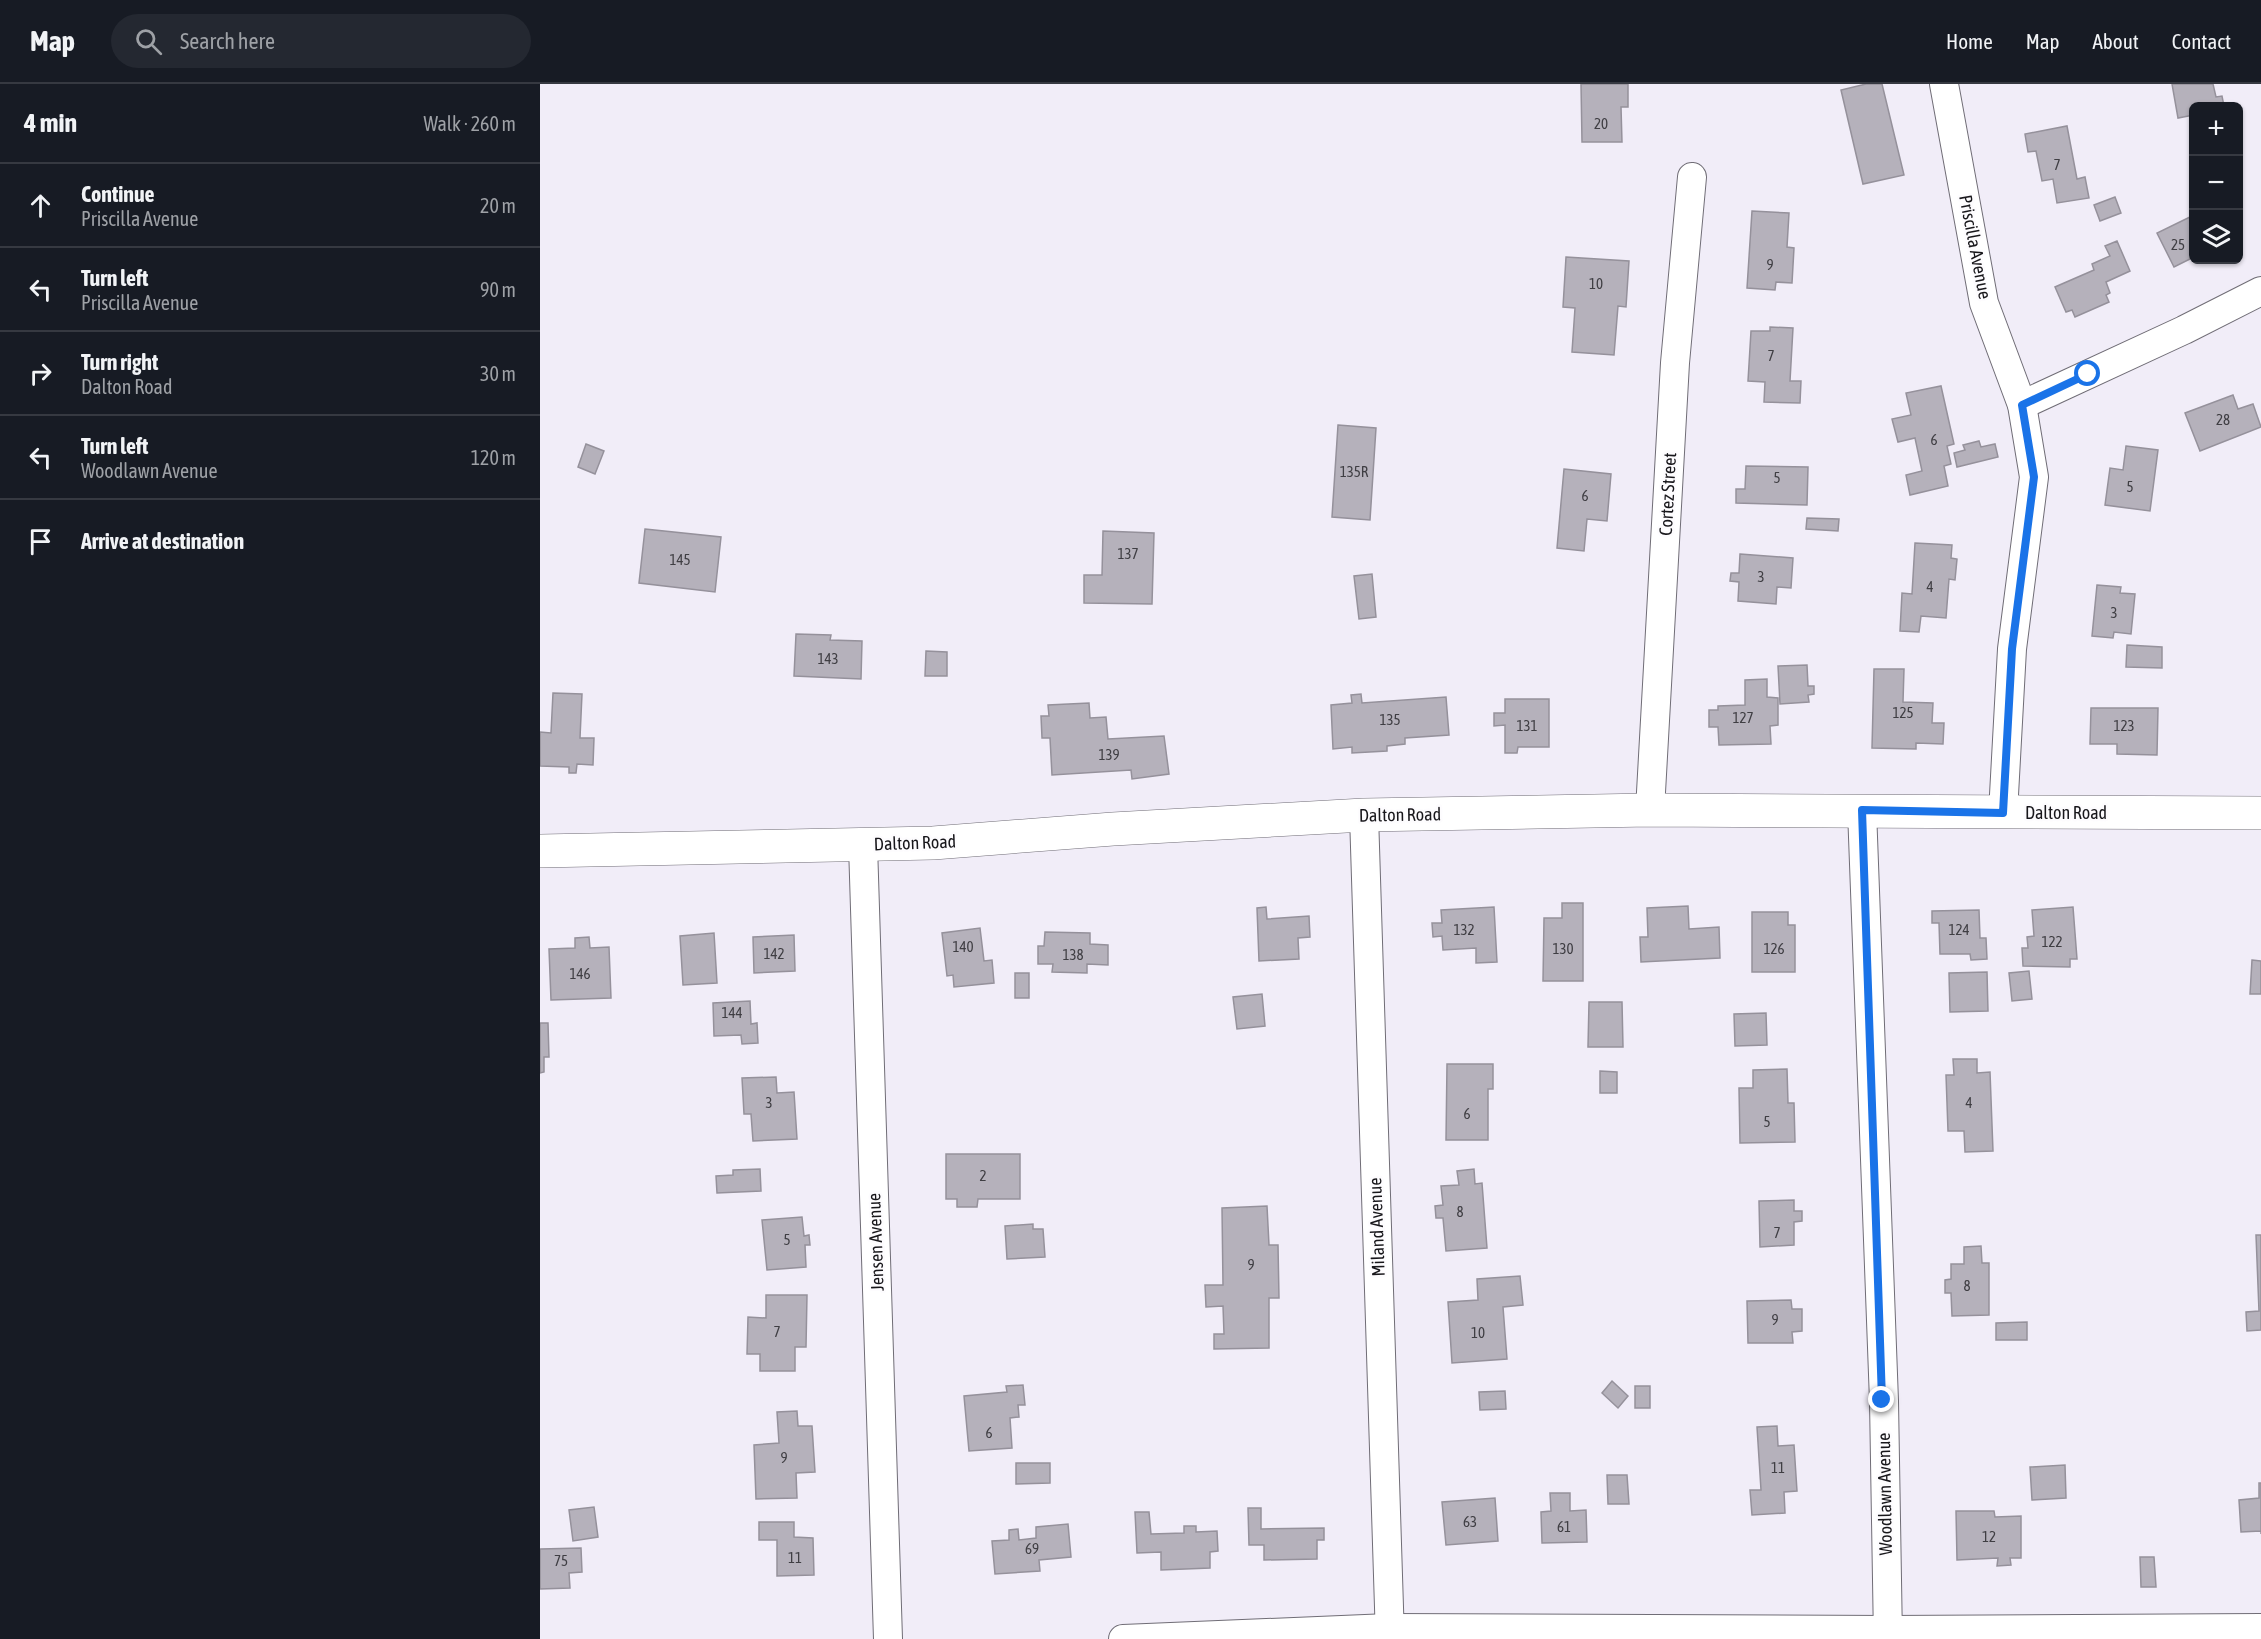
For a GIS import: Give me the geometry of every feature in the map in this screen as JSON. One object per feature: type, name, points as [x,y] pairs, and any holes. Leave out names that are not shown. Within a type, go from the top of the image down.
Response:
[{"type":"street","name":"Priscilla Avenue","points":[[1944,84],[1984,303],[2022,405],[2034,477],[2012,649],[2003,813]]},
{"type":"street","name":"Cortez Street","points":[[1650,810],[1676,363],[1692,177]]},
{"type":"street","points":[[2022,405],[2184,330],[2261,291]]},
{"type":"street","name":"Dalton Road","points":[[540,851],[933,843],[1113,829],[1364,815],[1650,810],[2261,813]]},
{"type":"street","name":"Woodlawn Avenue","points":[[1862,810],[1884,1401],[1888,1635]]},
{"type":"street","name":"Miland Avenue","points":[[1364,815],[1390,1634]]},
{"type":"street","name":"Jensen Avenue","points":[[863,845],[888,1639]]},
{"type":"street","points":[[1123,1639],[1390,1634],[1888,1635],[2261,1628]]},
{"type":"building","points":[[1581,84],[1628,84],[1628,107],[1621,107],[1622,142],[1582,142]]},
{"type":"building","points":[[1866,84],[1882,84],[1904,175],[1863,184],[1841,90]]},
{"type":"building","points":[[2172,84],[2213,84],[2216,97],[2222,96],[2223,102],[2189,102],[2189,116],[2178,118]]},
{"type":"building","points":[[2067,126],[2077,179],[2085,177],[2089,198],[2057,203],[2053,179],[2042,181],[2036,151],[2028,152],[2025,134]]},
{"type":"building","points":[[2115,197],[2121,213],[2100,221],[2094,205]]},
{"type":"building","points":[[1752,211],[1789,213],[1787,247],[1794,248],[1792,283],[1776,282],[1775,290],[1747,288]]},
{"type":"building","points":[[2189,217],[2189,260],[2174,267],[2157,233]]},
{"type":"building","points":[[2117,241],[2130,271],[2106,282],[2110,293],[2106,295],[2109,302],[2075,317],[2072,310],[2066,312],[2055,287],[2094,270],[2092,264],[2110,256],[2105,246]]},
{"type":"building","points":[[1566,257],[1629,261],[1626,307],[1618,306],[1614,355],[1572,352],[1575,308],[1563,307]]},
{"type":"building","points":[[1770,327],[1793,328],[1790,381],[1801,381],[1800,403],[1764,402],[1765,382],[1748,381],[1751,331],[1770,331]]},
{"type":"building","points":[[1941,386],[1954,444],[1947,446],[1951,464],[1944,466],[1948,486],[1910,495],[1906,475],[1922,471],[1915,438],[1898,442],[1892,419],[1911,415],[1906,393]]},
{"type":"building","points":[[2233,395],[2238,409],[2253,404],[2261,427],[2200,451],[2185,413]]},
{"type":"building","points":[[1338,425],[1376,428],[1370,520],[1332,517]]},
{"type":"building","points":[[1979,441],[1981,447],[1995,444],[1998,457],[1957,467],[1954,453],[1965,450],[1963,445]]},
{"type":"building","points":[[586,444],[604,451],[595,474],[578,467]]},
{"type":"building","points":[[2126,446],[2158,450],[2150,511],[2105,505],[2110,468],[2123,470]]},
{"type":"building","points":[[1746,466],[1808,467],[1807,505],[1736,503],[1736,489],[1745,489]]},
{"type":"building","points":[[1564,469],[1611,474],[1607,521],[1587,519],[1584,551],[1557,548]]},
{"type":"building","points":[[1807,518],[1839,519],[1838,531],[1806,529]]},
{"type":"building","points":[[645,529],[721,537],[715,592],[639,583]]},
{"type":"building","points":[[1103,531],[1154,533],[1152,604],[1084,603],[1084,575],[1102,575]]},
{"type":"building","points":[[1915,543],[1952,545],[1951,558],[1957,559],[1955,580],[1949,579],[1946,618],[1921,616],[1919,632],[1900,631],[1902,593],[1912,594]]},
{"type":"building","points":[[1740,554],[1793,558],[1791,588],[1777,587],[1776,604],[1738,601],[1739,582],[1730,581],[1731,573],[1739,573]]},
{"type":"building","points":[[1372,574],[1376,617],[1359,619],[1354,576]]},
{"type":"building","points":[[2097,585],[2121,587],[2120,593],[2135,594],[2131,634],[2114,632],[2113,638],[2092,636]]},
{"type":"building","points":[[796,634],[831,635],[830,640],[862,641],[861,679],[794,676]]},
{"type":"building","points":[[2127,645],[2162,647],[2162,668],[2126,667]]},
{"type":"building","points":[[926,651],[947,652],[947,676],[925,676]]},
{"type":"building","points":[[1807,665],[1808,686],[1814,686],[1814,694],[1808,695],[1809,702],[1780,704],[1778,666]]},
{"type":"building","points":[[1874,669],[1904,669],[1903,702],[1933,703],[1932,723],[1944,723],[1943,744],[1916,743],[1916,749],[1872,748]]},
{"type":"building","points":[[1767,679],[1767,697],[1778,698],[1778,725],[1770,726],[1771,744],[1719,745],[1718,727],[1709,727],[1709,710],[1718,710],[1718,706],[1745,705],[1745,680]]},
{"type":"building","points":[[553,693],[582,694],[580,738],[594,738],[593,765],[577,764],[576,773],[569,773],[569,767],[540,766],[540,732],[551,733]]},
{"type":"building","points":[[1361,694],[1362,703],[1446,697],[1449,735],[1405,738],[1405,744],[1387,746],[1387,751],[1352,753],[1352,747],[1333,749],[1331,705],[1352,703],[1351,695]]},
{"type":"building","points":[[1505,699],[1549,699],[1549,747],[1518,747],[1517,753],[1505,753],[1505,725],[1494,726],[1494,713],[1505,713]]},
{"type":"building","points":[[1089,703],[1090,718],[1106,717],[1108,739],[1164,736],[1169,774],[1132,779],[1131,770],[1052,775],[1050,738],[1042,738],[1041,716],[1049,716],[1048,705]]},
{"type":"building","points":[[2091,708],[2158,708],[2157,755],[2117,754],[2117,744],[2090,744]]},
{"type":"building","points":[[1562,903],[1583,903],[1583,981],[1543,981],[1544,918],[1562,918]]},
{"type":"building","points":[[1688,906],[1689,929],[1719,927],[1720,958],[1641,962],[1640,937],[1648,937],[1647,908]]},
{"type":"building","points":[[1266,907],[1267,919],[1309,916],[1310,937],[1298,938],[1299,959],[1259,961],[1257,908]]},
{"type":"building","points":[[1494,907],[1497,962],[1476,963],[1476,948],[1443,950],[1442,936],[1433,937],[1432,923],[1442,923],[1441,910]]},
{"type":"building","points":[[2073,907],[2077,959],[2070,959],[2070,967],[2023,966],[2022,948],[2028,948],[2027,937],[2034,936],[2032,910]]},
{"type":"building","points":[[1979,910],[1980,938],[1986,938],[1987,959],[1971,960],[1970,954],[1940,954],[1939,923],[1932,923],[1932,911]]},
{"type":"building","points":[[1752,912],[1788,912],[1788,925],[1795,925],[1795,972],[1752,972]]},
{"type":"building","points":[[980,928],[984,961],[992,960],[994,983],[954,987],[953,975],[947,976],[942,933]]},
{"type":"building","points":[[1045,932],[1090,933],[1090,944],[1108,945],[1108,965],[1087,964],[1087,973],[1052,972],[1053,964],[1038,964],[1038,946],[1044,946]]},
{"type":"building","points":[[714,933],[717,983],[683,985],[680,936]]},
{"type":"building","points":[[794,935],[795,971],[754,973],[753,937]]},
{"type":"building","points":[[589,937],[590,948],[609,947],[611,998],[551,1000],[549,949],[575,948],[575,938]]},
{"type":"building","points":[[2252,960],[2261,961],[2261,994],[2250,994]]},
{"type":"building","points":[[2029,971],[2032,999],[2012,1001],[2009,973]]},
{"type":"building","points":[[1987,972],[1988,1011],[1950,1012],[1949,973]]},
{"type":"building","points":[[1015,973],[1029,973],[1029,998],[1015,998]]},
{"type":"building","points":[[1262,994],[1265,1026],[1237,1029],[1233,997]]},
{"type":"building","points":[[750,1001],[751,1024],[757,1023],[758,1043],[742,1044],[741,1035],[714,1036],[713,1003]]},
{"type":"building","points":[[1589,1002],[1622,1002],[1623,1047],[1588,1047]]},
{"type":"building","points":[[1766,1013],[1767,1045],[1735,1046],[1734,1014]]},
{"type":"building","points":[[540,1023],[548,1023],[549,1057],[544,1057],[544,1072],[540,1073]]},
{"type":"building","points":[[1953,1059],[1977,1059],[1977,1073],[1990,1072],[1993,1151],[1965,1152],[1964,1131],[1948,1131],[1946,1075],[1954,1075]]},
{"type":"building","points":[[1447,1064],[1493,1064],[1493,1089],[1488,1089],[1488,1140],[1446,1140]]},
{"type":"building","points":[[1787,1069],[1788,1103],[1794,1103],[1795,1142],[1740,1143],[1739,1088],[1753,1088],[1753,1070]]},
{"type":"building","points":[[1600,1071],[1617,1072],[1617,1093],[1600,1093]]},
{"type":"building","points":[[776,1077],[777,1093],[794,1092],[797,1139],[753,1141],[751,1114],[744,1114],[742,1078]]},
{"type":"building","points":[[946,1154],[1020,1154],[1020,1199],[978,1199],[977,1207],[957,1207],[957,1199],[946,1199]]},
{"type":"building","points":[[760,1169],[761,1191],[717,1193],[716,1176],[733,1175],[733,1170]]},
{"type":"building","points":[[1474,1169],[1475,1184],[1482,1183],[1487,1248],[1446,1251],[1443,1218],[1436,1218],[1435,1206],[1443,1205],[1441,1186],[1459,1185],[1457,1171]]},
{"type":"building","points":[[1794,1200],[1794,1211],[1802,1211],[1802,1221],[1794,1222],[1794,1245],[1760,1247],[1759,1201]]},
{"type":"building","points":[[1267,1206],[1269,1245],[1278,1245],[1279,1298],[1269,1298],[1269,1348],[1214,1349],[1214,1334],[1224,1334],[1223,1306],[1206,1307],[1205,1285],[1223,1285],[1222,1208]]},
{"type":"building","points":[[802,1217],[804,1236],[809,1235],[810,1245],[805,1245],[806,1267],[767,1270],[762,1220]]},
{"type":"building","points":[[1033,1224],[1033,1229],[1043,1229],[1045,1257],[1007,1259],[1005,1226]]},
{"type":"building","points":[[2256,1235],[2261,1235],[2261,1330],[2247,1331],[2246,1312],[2259,1311]]},
{"type":"building","points":[[1981,1246],[1982,1263],[1989,1263],[1989,1315],[1952,1316],[1951,1293],[1945,1293],[1945,1280],[1951,1279],[1951,1264],[1964,1264],[1964,1247]]},
{"type":"building","points":[[1520,1276],[1523,1305],[1503,1307],[1507,1359],[1452,1363],[1448,1302],[1478,1300],[1477,1279]]},
{"type":"building","points":[[766,1295],[807,1295],[806,1347],[795,1347],[795,1371],[760,1371],[760,1354],[747,1354],[748,1317],[766,1318]]},
{"type":"building","points":[[1791,1300],[1792,1309],[1802,1309],[1802,1331],[1792,1332],[1793,1343],[1748,1343],[1747,1301]]},
{"type":"building","points":[[2027,1322],[2027,1340],[1996,1340],[1996,1323]]},
{"type":"building","points":[[1612,1381],[1628,1396],[1618,1408],[1602,1393]]},
{"type":"building","points":[[1023,1385],[1025,1405],[1018,1405],[1019,1417],[1010,1418],[1012,1448],[969,1451],[964,1396],[1007,1392],[1006,1386]]},
{"type":"building","points":[[1635,1386],[1650,1386],[1650,1408],[1635,1408]]},
{"type":"building","points":[[1505,1391],[1506,1409],[1480,1410],[1479,1392]]},
{"type":"building","points":[[797,1411],[798,1426],[812,1426],[815,1472],[796,1473],[797,1498],[756,1499],[754,1445],[779,1443],[777,1412]]},
{"type":"building","points":[[1777,1426],[1778,1446],[1794,1445],[1797,1491],[1784,1492],[1785,1513],[1752,1515],[1750,1490],[1761,1490],[1757,1427]]},
{"type":"building","points":[[1016,1463],[1050,1463],[1050,1483],[1016,1484]]},
{"type":"building","points":[[2065,1465],[2066,1498],[2032,1500],[2030,1467]]},
{"type":"building","points":[[1607,1475],[1627,1475],[1629,1504],[1608,1504]]},
{"type":"building","points":[[2259,1483],[2261,1483],[2261,1531],[2241,1532],[2239,1500],[2259,1498]]},
{"type":"building","points":[[1550,1493],[1570,1493],[1570,1511],[1586,1510],[1587,1542],[1542,1543],[1541,1512],[1551,1511]]},
{"type":"building","points":[[1495,1498],[1498,1541],[1446,1545],[1442,1502]]},
{"type":"building","points":[[594,1507],[598,1537],[573,1541],[569,1510]]},
{"type":"building","points":[[1248,1508],[1261,1508],[1261,1529],[1324,1528],[1324,1540],[1317,1540],[1317,1559],[1264,1560],[1264,1545],[1249,1545]]},
{"type":"building","points":[[1956,1511],[1994,1511],[1995,1517],[2021,1516],[2021,1558],[2010,1558],[2011,1565],[1997,1566],[1998,1558],[1957,1560]]},
{"type":"building","points":[[1135,1512],[1149,1512],[1151,1534],[1184,1533],[1184,1526],[1196,1526],[1196,1532],[1217,1531],[1218,1551],[1210,1552],[1210,1568],[1161,1570],[1161,1552],[1137,1553]]},
{"type":"building","points":[[759,1522],[794,1522],[794,1537],[813,1538],[814,1575],[777,1576],[777,1540],[759,1540]]},
{"type":"building","points":[[1068,1524],[1071,1557],[1039,1560],[1040,1571],[995,1574],[992,1541],[1009,1540],[1009,1530],[1018,1529],[1019,1540],[1036,1538],[1036,1527]]},
{"type":"building","points":[[581,1548],[582,1572],[569,1573],[570,1588],[540,1589],[540,1549]]},
{"type":"building","points":[[2140,1557],[2154,1557],[2156,1587],[2141,1587]]},
{"type":"route","points":[[1882,1400],[1862,810],[2003,813],[2012,649],[2034,477],[2022,405],[2088,374]]}]
